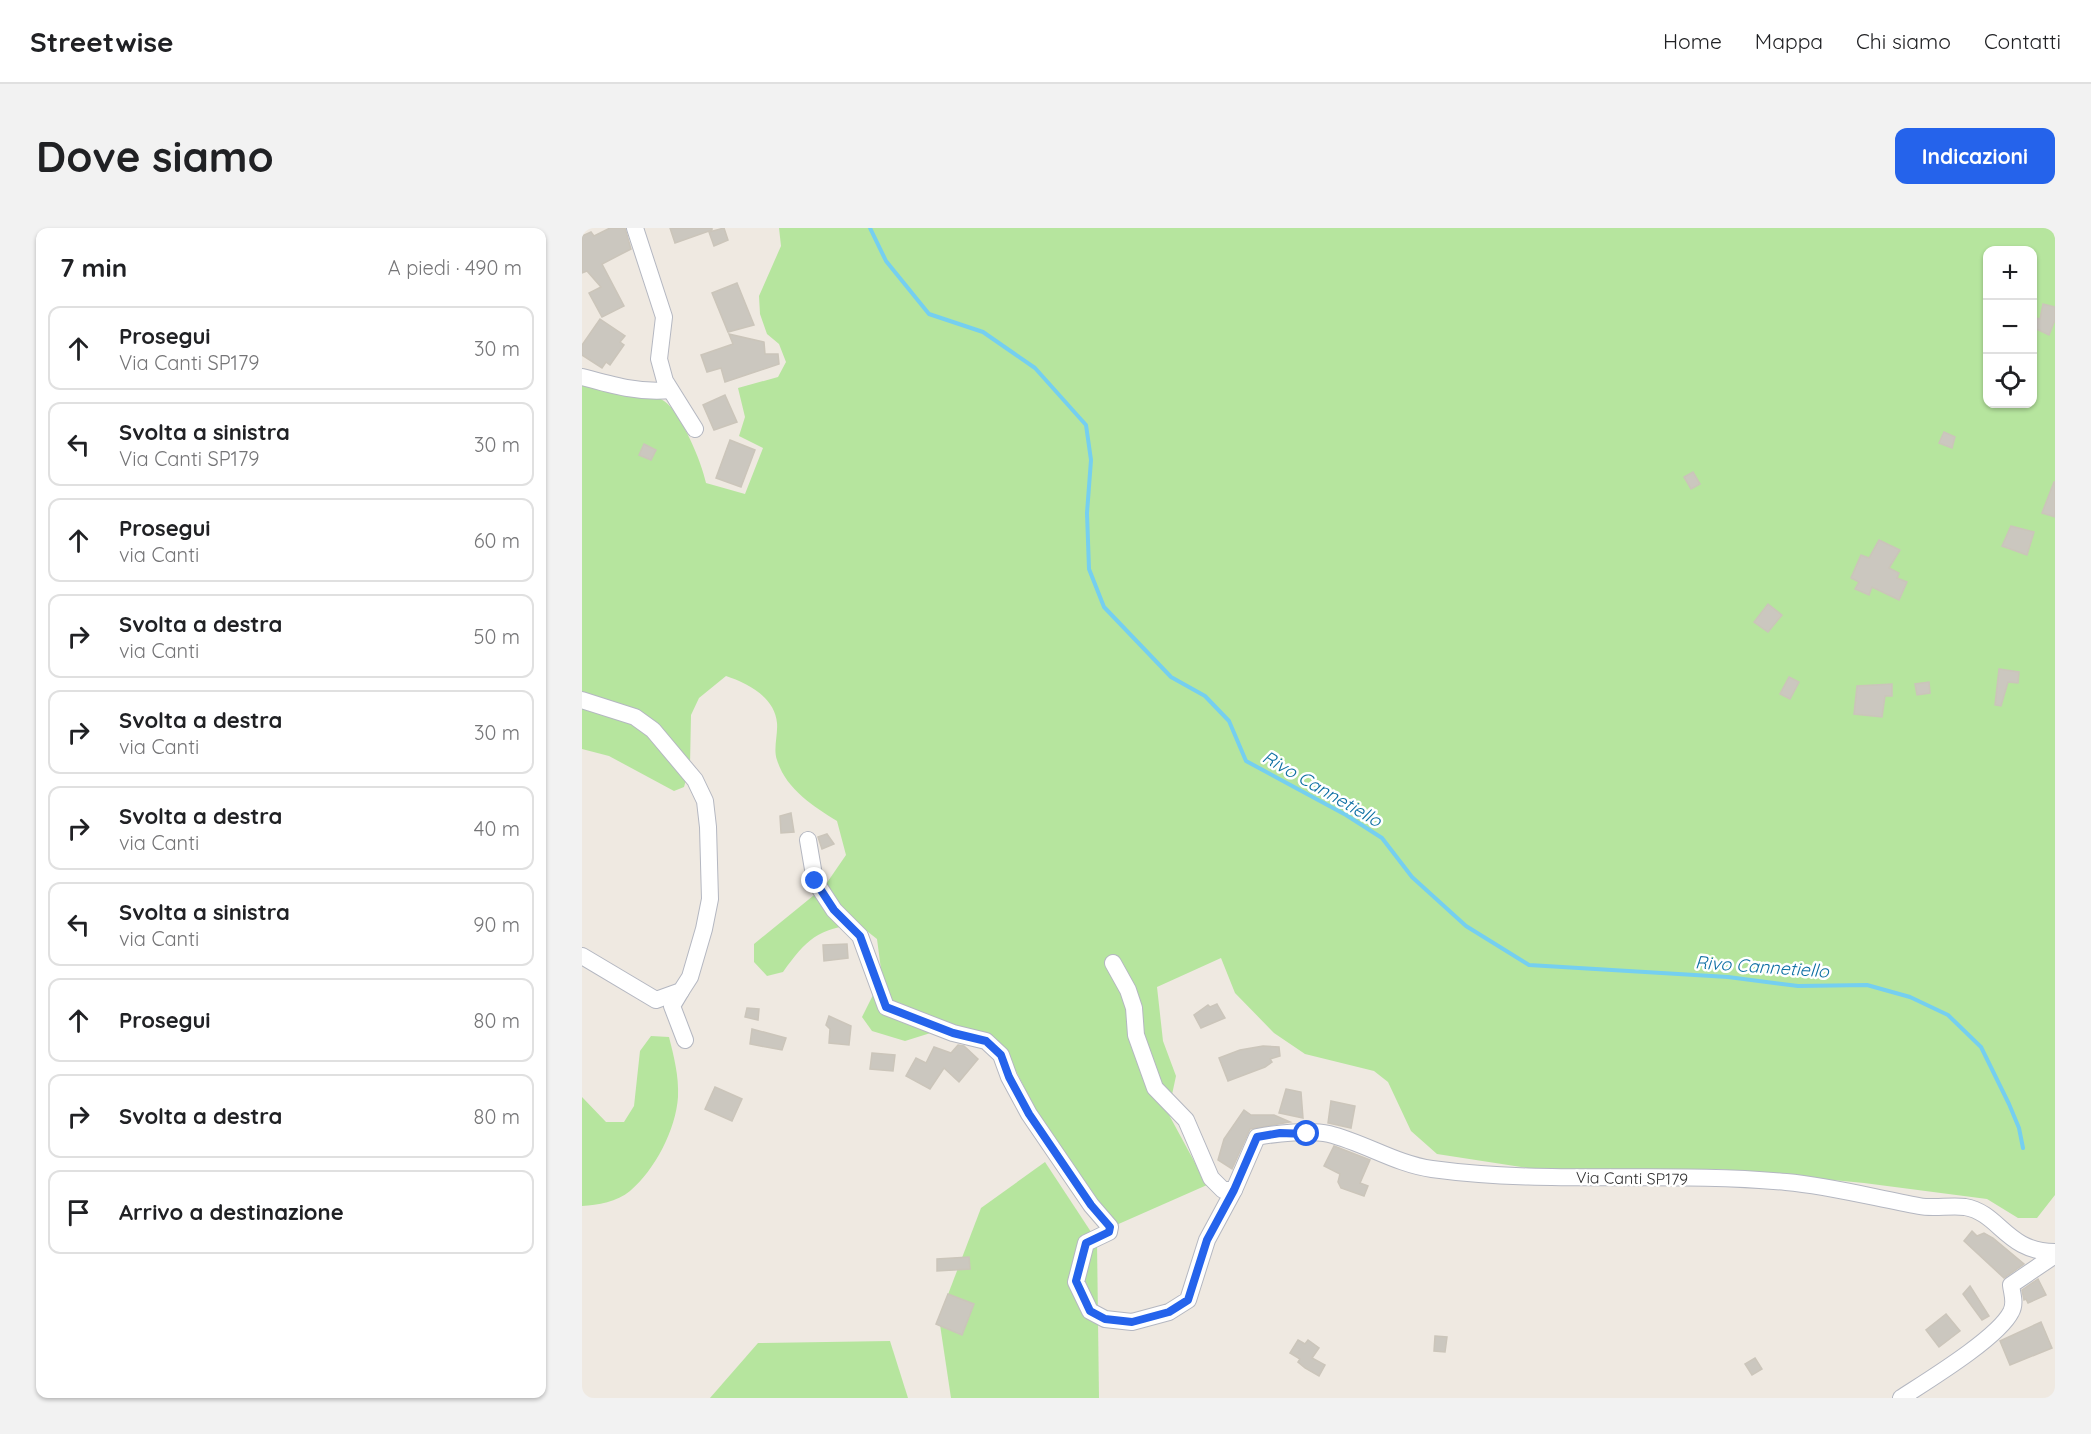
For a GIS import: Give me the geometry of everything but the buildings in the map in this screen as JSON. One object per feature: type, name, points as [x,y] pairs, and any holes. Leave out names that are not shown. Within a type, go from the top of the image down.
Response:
[{"type":"street","points":[[635,228],[664,317],[659,359],[670,390],[695,429]]},
{"type":"street","points":[[582,377],[620,387],[653,391],[670,390]]},
{"type":"street","points":[[582,700],[635,717],[653,730],[695,780],[705,801],[710,899],[694,967],[672,1006],[685,1040]]},
{"type":"street","points":[[808,840],[815,881],[834,910],[860,936],[886,1007],[953,1033],[986,1041],[1001,1055],[1009,1077],[1029,1114],[1091,1205],[1110,1227],[1109,1232],[1086,1243],[1076,1281],[1090,1311],[1105,1319],[1132,1322],[1169,1312],[1188,1300],[1207,1240],[1234,1190],[1223,1190],[1211,1178],[1186,1120],[1155,1088],[1136,1035],[1134,1008],[1128,990],[1113,963]]},
{"type":"street","points":[[582,956],[656,1000],[681,991]]},
{"type":"street","name":"Via Canti SP179","points":[[1234,1190],[1257,1137],[1280,1133],[1328,1134],[1394,1159],[1431,1169],[1631,1179],[1786,1182],[1922,1207],[1968,1208],[1989,1219],[2022,1246],[2037,1252],[2055,1253]]},
{"type":"street","points":[[1901,1398],[1948,1368],[1986,1338],[2010,1313],[2014,1301],[2011,1285],[2055,1253]]},
{"type":"green space","points":[[779,228],[2055,228],[2055,1195],[2037,1218],[2018,1218],[1987,1199],[1864,1183],[1718,1169],[1547,1171],[1437,1154],[1411,1131],[1388,1082],[1374,1071],[1305,1054],[1274,1033],[1235,993],[1221,958],[1157,987],[1163,1041],[1176,1076],[1168,1113],[1207,1185],[1114,1226],[1042,1122],[1016,1071],[993,1038],[956,1025],[905,1041],[872,1031],[862,1017],[882,977],[877,939],[858,924],[832,929],[814,938],[799,951],[783,972],[767,976],[754,962],[754,944],[824,887],[846,855],[837,821],[801,796],[781,770],[775,751],[777,723],[775,714],[759,692],[726,676],[699,698],[691,715],[690,766],[684,787],[674,791],[609,756],[582,749],[582,383],[636,391],[664,401],[671,407],[684,427],[706,483],[745,494],[763,448],[739,436],[745,417],[738,388],[778,377],[786,362],[779,344],[767,334],[760,314],[759,296],[781,246]]},
{"type":"green space","points":[[651,1036],[669,1037],[676,1067],[678,1097],[669,1135],[648,1172],[630,1191],[601,1204],[582,1206],[582,1097],[606,1122],[624,1122],[634,1106],[640,1051]]},
{"type":"green space","points":[[1045,1162],[1097,1241],[1099,1398],[951,1398],[939,1318],[981,1208]]},
{"type":"green space","points":[[890,1341],[908,1398],[710,1398],[758,1343]]},
{"type":"waterway","name":"Rivo Cannetiello","points":[[870,228],[886,261],[929,314],[983,332],[1035,368],[1086,425],[1091,460],[1087,513],[1089,569],[1104,607],[1171,677],[1205,696],[1229,721],[1246,761],[1346,815],[1382,838],[1412,877],[1466,926],[1529,965],[1728,977],[1798,986],[1867,985],[1910,997],[1948,1015],[1981,1047],[2019,1128],[2023,1148]]},
{"type":"route","points":[[815,881],[834,910],[860,936],[886,1007],[953,1033],[986,1041],[1001,1055],[1009,1077],[1029,1114],[1091,1205],[1110,1227],[1109,1232],[1086,1243],[1076,1281],[1090,1311],[1105,1319],[1132,1322],[1169,1312],[1188,1300],[1207,1240],[1234,1190],[1257,1137],[1280,1133],[1307,1134]]}]
